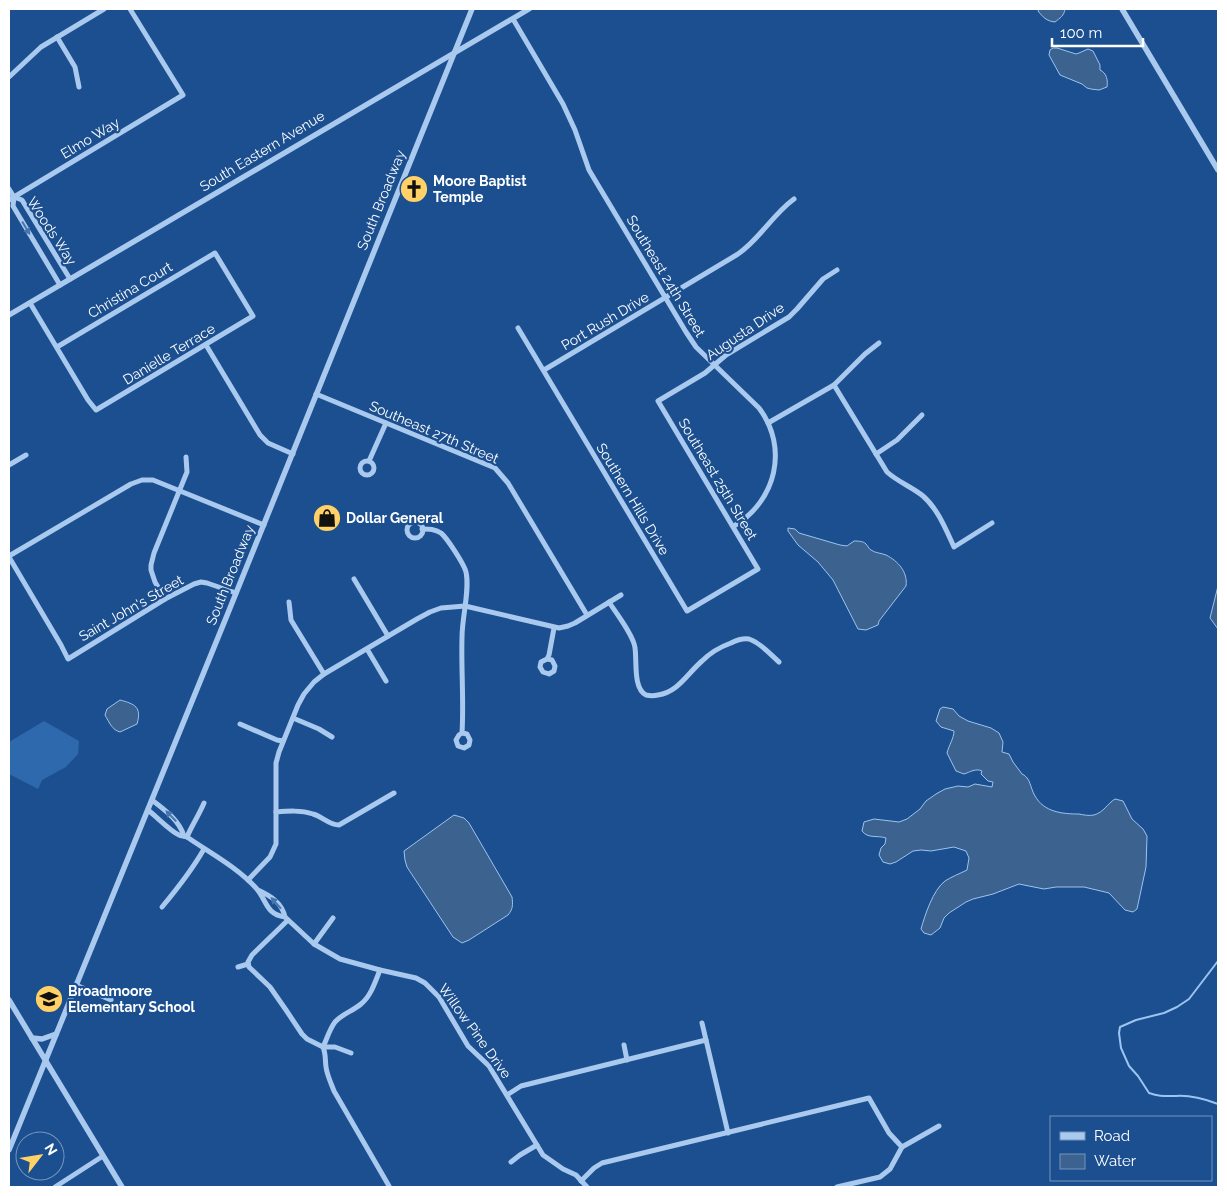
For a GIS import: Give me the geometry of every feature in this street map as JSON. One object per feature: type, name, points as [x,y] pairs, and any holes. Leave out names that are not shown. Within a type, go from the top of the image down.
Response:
[{"type":"street","points":[[9,77],[40,47],[104,9]]},
{"type":"street","name":"Elmo Way","points":[[11,199],[183,95],[130,9]]},
{"type":"street","name":"South Broadway","points":[[9,1150],[472,9]]},
{"type":"street","name":"South Eastern Avenue","points":[[9,315],[529,9]]},
{"type":"street","points":[[1122,9],[1218,170]]},
{"type":"street","name":"Southeast 24th Street","points":[[512,19],[562,104],[575,130],[589,170],[691,340],[758,408],[768,423],[775,447],[776,458],[773,474],[768,489],[758,504],[747,517],[734,526]]},
{"type":"street","points":[[57,37],[75,67],[79,87]]},
{"type":"street","name":"Woods Way","points":[[9,189],[13,206],[60,285]]},
{"type":"street","name":"Woods Way","points":[[11,199],[22,200],[70,280]]},
{"type":"street","name":"Port Rush Drive","points":[[544,370],[746,249],[757,239],[780,210],[794,199]]},
{"type":"street","name":"Christina Court","points":[[56,347],[215,253],[253,316]]},
{"type":"street","name":"Augusta Drive","points":[[658,401],[705,373],[726,355],[789,317],[823,279],[837,270]]},
{"type":"street","points":[[30,303],[56,347]]},
{"type":"street","name":"Danielle Terrace","points":[[56,347],[96,410],[206,346],[253,316]]},
{"type":"street","name":"Southern Hills Drive","points":[[518,328],[687,611],[758,569]]},
{"type":"street","points":[[768,423],[834,385],[864,354],[879,343]]},
{"type":"street","points":[[206,346],[260,435],[268,443],[293,454]]},
{"type":"street","points":[[834,385],[882,464],[893,477],[928,501],[954,548],[992,523]]},
{"type":"street","name":"Southeast 27th Street","points":[[316,394],[496,468],[508,483],[587,615]]},
{"type":"street","name":"Southeast 25th Street","points":[[658,401],[758,569]]},
{"type":"street","points":[[876,454],[897,440],[922,415]]},
{"type":"street","points":[[369,461],[386,423]]},
{"type":"street","points":[[9,466],[26,455]]},
{"type":"street","points":[[165,599],[153,576],[150,565],[187,472],[186,457]]},
{"type":"street","points":[[9,557],[137,481],[147,479],[264,525]]},
{"type":"street","points":[[422,529],[435,530],[448,541],[466,574],[462,638],[462,734]]},
{"type":"street","name":"Saint John's Street","points":[[9,557],[68,658],[165,599],[194,584],[201,582],[215,585],[236,594]]},
{"type":"street","points":[[354,579],[388,636]]},
{"type":"street","points":[[248,880],[270,857],[274,850],[276,839],[276,763],[279,752],[304,694],[324,674],[430,612],[441,608],[465,606],[554,628],[568,626],[621,595]]},
{"type":"street","points":[[289,602],[291,620],[324,674]]},
{"type":"street","points":[[609,602],[635,644],[638,681],[642,691],[648,696],[666,694],[683,682],[712,653],[722,646],[739,639],[748,639],[755,642],[779,662]]},
{"type":"street","points":[[547,659],[554,628]]},
{"type":"street","points":[[367,649],[386,681]]},
{"type":"street","points":[[293,718],[320,729],[332,737]]},
{"type":"street","points":[[240,724],[283,742]]},
{"type":"street","points":[[276,812],[304,812],[316,815],[330,823],[339,824],[394,793]]},
{"type":"street","name":"Willow Pine Drive","points":[[152,800],[170,814],[186,836],[248,880],[258,890],[275,899],[284,911],[286,919]]},
{"type":"street","points":[[186,836],[199,816],[204,803]]},
{"type":"street","name":"Willow Pine Drive","points":[[148,810],[178,835],[186,836]]},
{"type":"street","points":[[162,907],[204,850]]},
{"type":"street","name":"Willow Pine Drive","points":[[258,890],[268,909],[286,919],[314,944],[340,959],[416,978],[425,983],[439,997],[468,1046],[489,1066],[543,1155],[563,1169],[576,1175],[587,1187]]},
{"type":"street","points":[[314,944],[333,918]]},
{"type":"street","points":[[248,964],[252,955],[286,919]]},
{"type":"street","points":[[238,967],[248,964]]},
{"type":"street","points":[[248,964],[278,997],[307,1039],[323,1047],[335,1048],[351,1053]]},
{"type":"street","points":[[380,970],[366,999],[338,1020],[323,1047],[326,1054],[326,1068],[334,1090],[389,1186]]},
{"type":"street","points":[[76,985],[111,1000]]},
{"type":"street","points":[[9,1000],[122,1187]]},
{"type":"street","points":[[9,1014],[15,1010]]},
{"type":"street","points":[[702,1024],[728,1133]]},
{"type":"street","points":[[32,1038],[42,1039],[56,1034]]},
{"type":"street","points":[[506,1095],[521,1086],[706,1040]]},
{"type":"street","points":[[624,1045],[627,1060]]},
{"type":"street","points":[[582,1181],[594,1168],[602,1164],[869,1098],[890,1133],[902,1147]]},
{"type":"street","points":[[838,1187],[880,1177],[890,1169],[902,1147],[939,1126]]},
{"type":"street","points":[[511,1162],[536,1145]]},
{"type":"street","points":[[55,1187],[103,1156]]},
{"type":"shaded area","points":[[44,721],[79,741],[78,754],[66,767],[42,780],[38,789],[9,774],[9,742]]},
{"type":"water","points":[[1039,9],[1065,9],[1063,15],[1055,22],[1045,18],[1038,11]]},
{"type":"water","points":[[1053,48],[1076,54],[1088,49],[1093,51],[1100,65],[1100,70],[1106,77],[1107,87],[1099,90],[1087,88],[1060,75],[1049,55],[1050,50]]},
{"type":"water","points":[[788,528],[840,545],[847,546],[854,541],[862,542],[873,551],[886,555],[898,564],[904,572],[906,586],[879,621],[878,625],[866,630],[858,629],[833,580],[818,562],[798,545],[788,531]]},
{"type":"water","points":[[1218,586],[1218,629],[1210,618]]},
{"type":"water","points":[[120,700],[136,707],[139,714],[137,724],[120,732],[113,728],[105,715],[107,709]]},
{"type":"water","points":[[943,707],[953,709],[959,716],[968,721],[991,728],[999,733],[1003,742],[1002,752],[1009,754],[1022,774],[1027,778],[1033,793],[1043,806],[1048,809],[1060,813],[1092,815],[1100,812],[1115,799],[1123,801],[1132,819],[1143,829],[1147,836],[1146,867],[1137,909],[1133,912],[1125,910],[1109,893],[1084,887],[1044,889],[1019,884],[966,902],[949,913],[944,918],[940,928],[931,935],[924,933],[921,929],[930,903],[937,890],[945,881],[967,870],[969,858],[966,851],[954,847],[931,851],[913,851],[890,864],[883,862],[879,855],[886,838],[870,836],[862,831],[864,822],[874,819],[899,822],[907,819],[920,809],[926,801],[945,789],[958,786],[968,787],[975,784],[992,787],[993,782],[988,781],[981,774],[982,771],[980,770],[964,774],[956,771],[947,753],[954,731],[941,727],[936,721],[940,709]]},
{"type":"water","points":[[454,815],[464,818],[469,823],[512,897],[512,909],[508,915],[462,943],[453,937],[407,867],[404,851]]},
{"type":"waterway","points":[[1218,961],[1189,999],[1164,1013],[1136,1020],[1120,1027],[1119,1033],[1121,1048],[1129,1066],[1149,1093],[1162,1096],[1192,1097],[1218,1104]]},
{"type":"place","name":"Moore Baptist Temple","points":[[414,189]]},
{"type":"place","name":"Dollar General","points":[[327,518]]},
{"type":"place","name":"Broadmoore Elementary School","points":[[49,999]]}]
